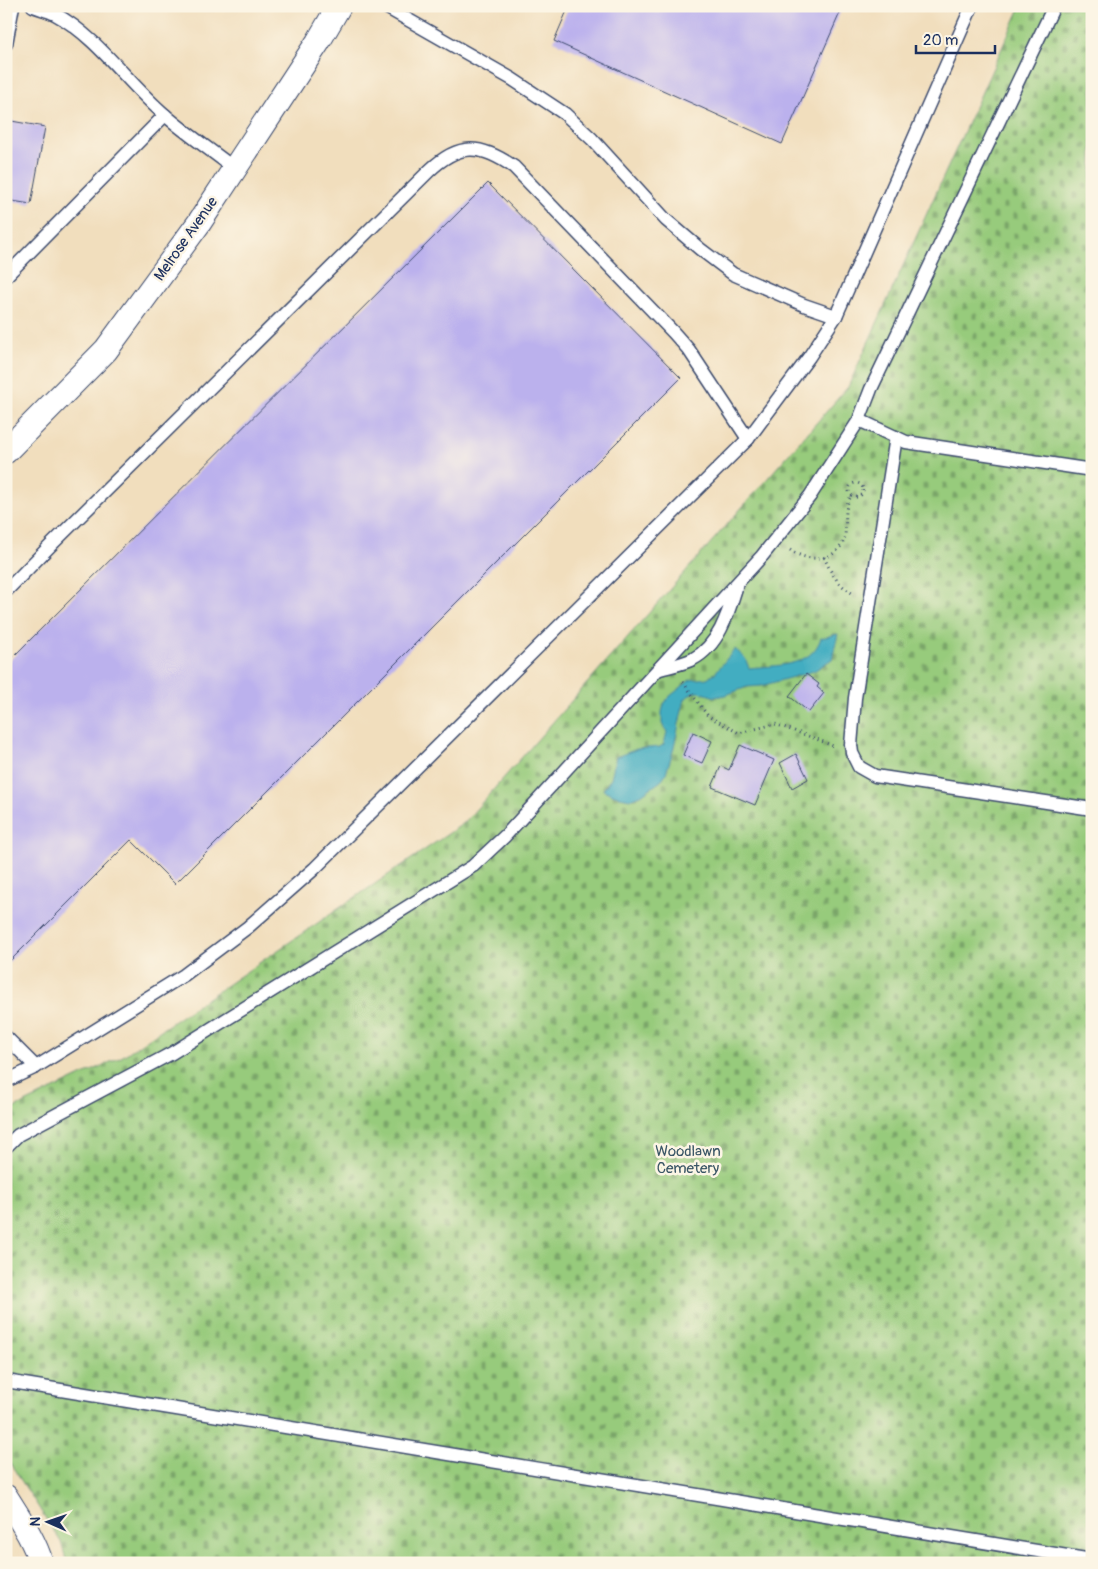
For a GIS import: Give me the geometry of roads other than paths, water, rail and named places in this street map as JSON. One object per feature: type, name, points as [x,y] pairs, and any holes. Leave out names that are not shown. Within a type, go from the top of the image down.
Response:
[{"type":"street","name":"Melrose Avenue","points":[[6,451],[106,350],[199,223],[318,42],[339,6]]},
{"type":"street","points":[[6,1496],[38,1552],[41,1563]]},
{"type":"lane","points":[[6,44],[13,6]]},
{"type":"lane","points":[[34,6],[54,13],[74,26],[97,45],[136,88],[165,115],[235,169]]},
{"type":"lane","points":[[384,6],[512,79],[565,114],[592,139],[666,220],[733,274],[804,305],[836,316]]},
{"type":"lane","points":[[6,1081],[36,1067],[184,976],[248,927],[314,870],[748,438],[809,357],[836,316],[972,6]]},
{"type":"lane","points":[[6,1147],[18,1135],[172,1052],[473,866],[488,854],[660,669],[737,584],[810,496],[859,420],[875,380],[1054,6]]},
{"type":"lane","points":[[6,276],[165,115]]},
{"type":"lane","points":[[6,591],[441,159],[454,152],[482,150],[498,156],[514,167],[673,332],[688,350],[748,438]]},
{"type":"lane","points":[[859,420],[906,442],[1092,470]]},
{"type":"lane","points":[[896,437],[855,698],[851,745],[852,753],[859,767],[875,776],[1092,809]]},
{"type":"lane","points":[[660,669],[694,659],[716,640],[730,609],[737,584]]},
{"type":"lane","points":[[6,1037],[36,1067]]},
{"type":"lane","points":[[6,1381],[1092,1560]]},
{"type":"water","points":[[838,634],[832,659],[814,671],[761,686],[747,687],[715,697],[700,692],[693,692],[685,699],[673,751],[666,773],[661,781],[641,795],[630,799],[603,790],[611,778],[616,757],[637,749],[660,747],[664,744],[667,732],[662,724],[662,712],[664,704],[669,697],[690,680],[707,678],[715,673],[735,649],[745,658],[749,668],[781,665],[801,660],[816,648],[821,638]]},
{"type":"park label","name":"Woodlawn Cemetery","points":[[688,1160]]}]
